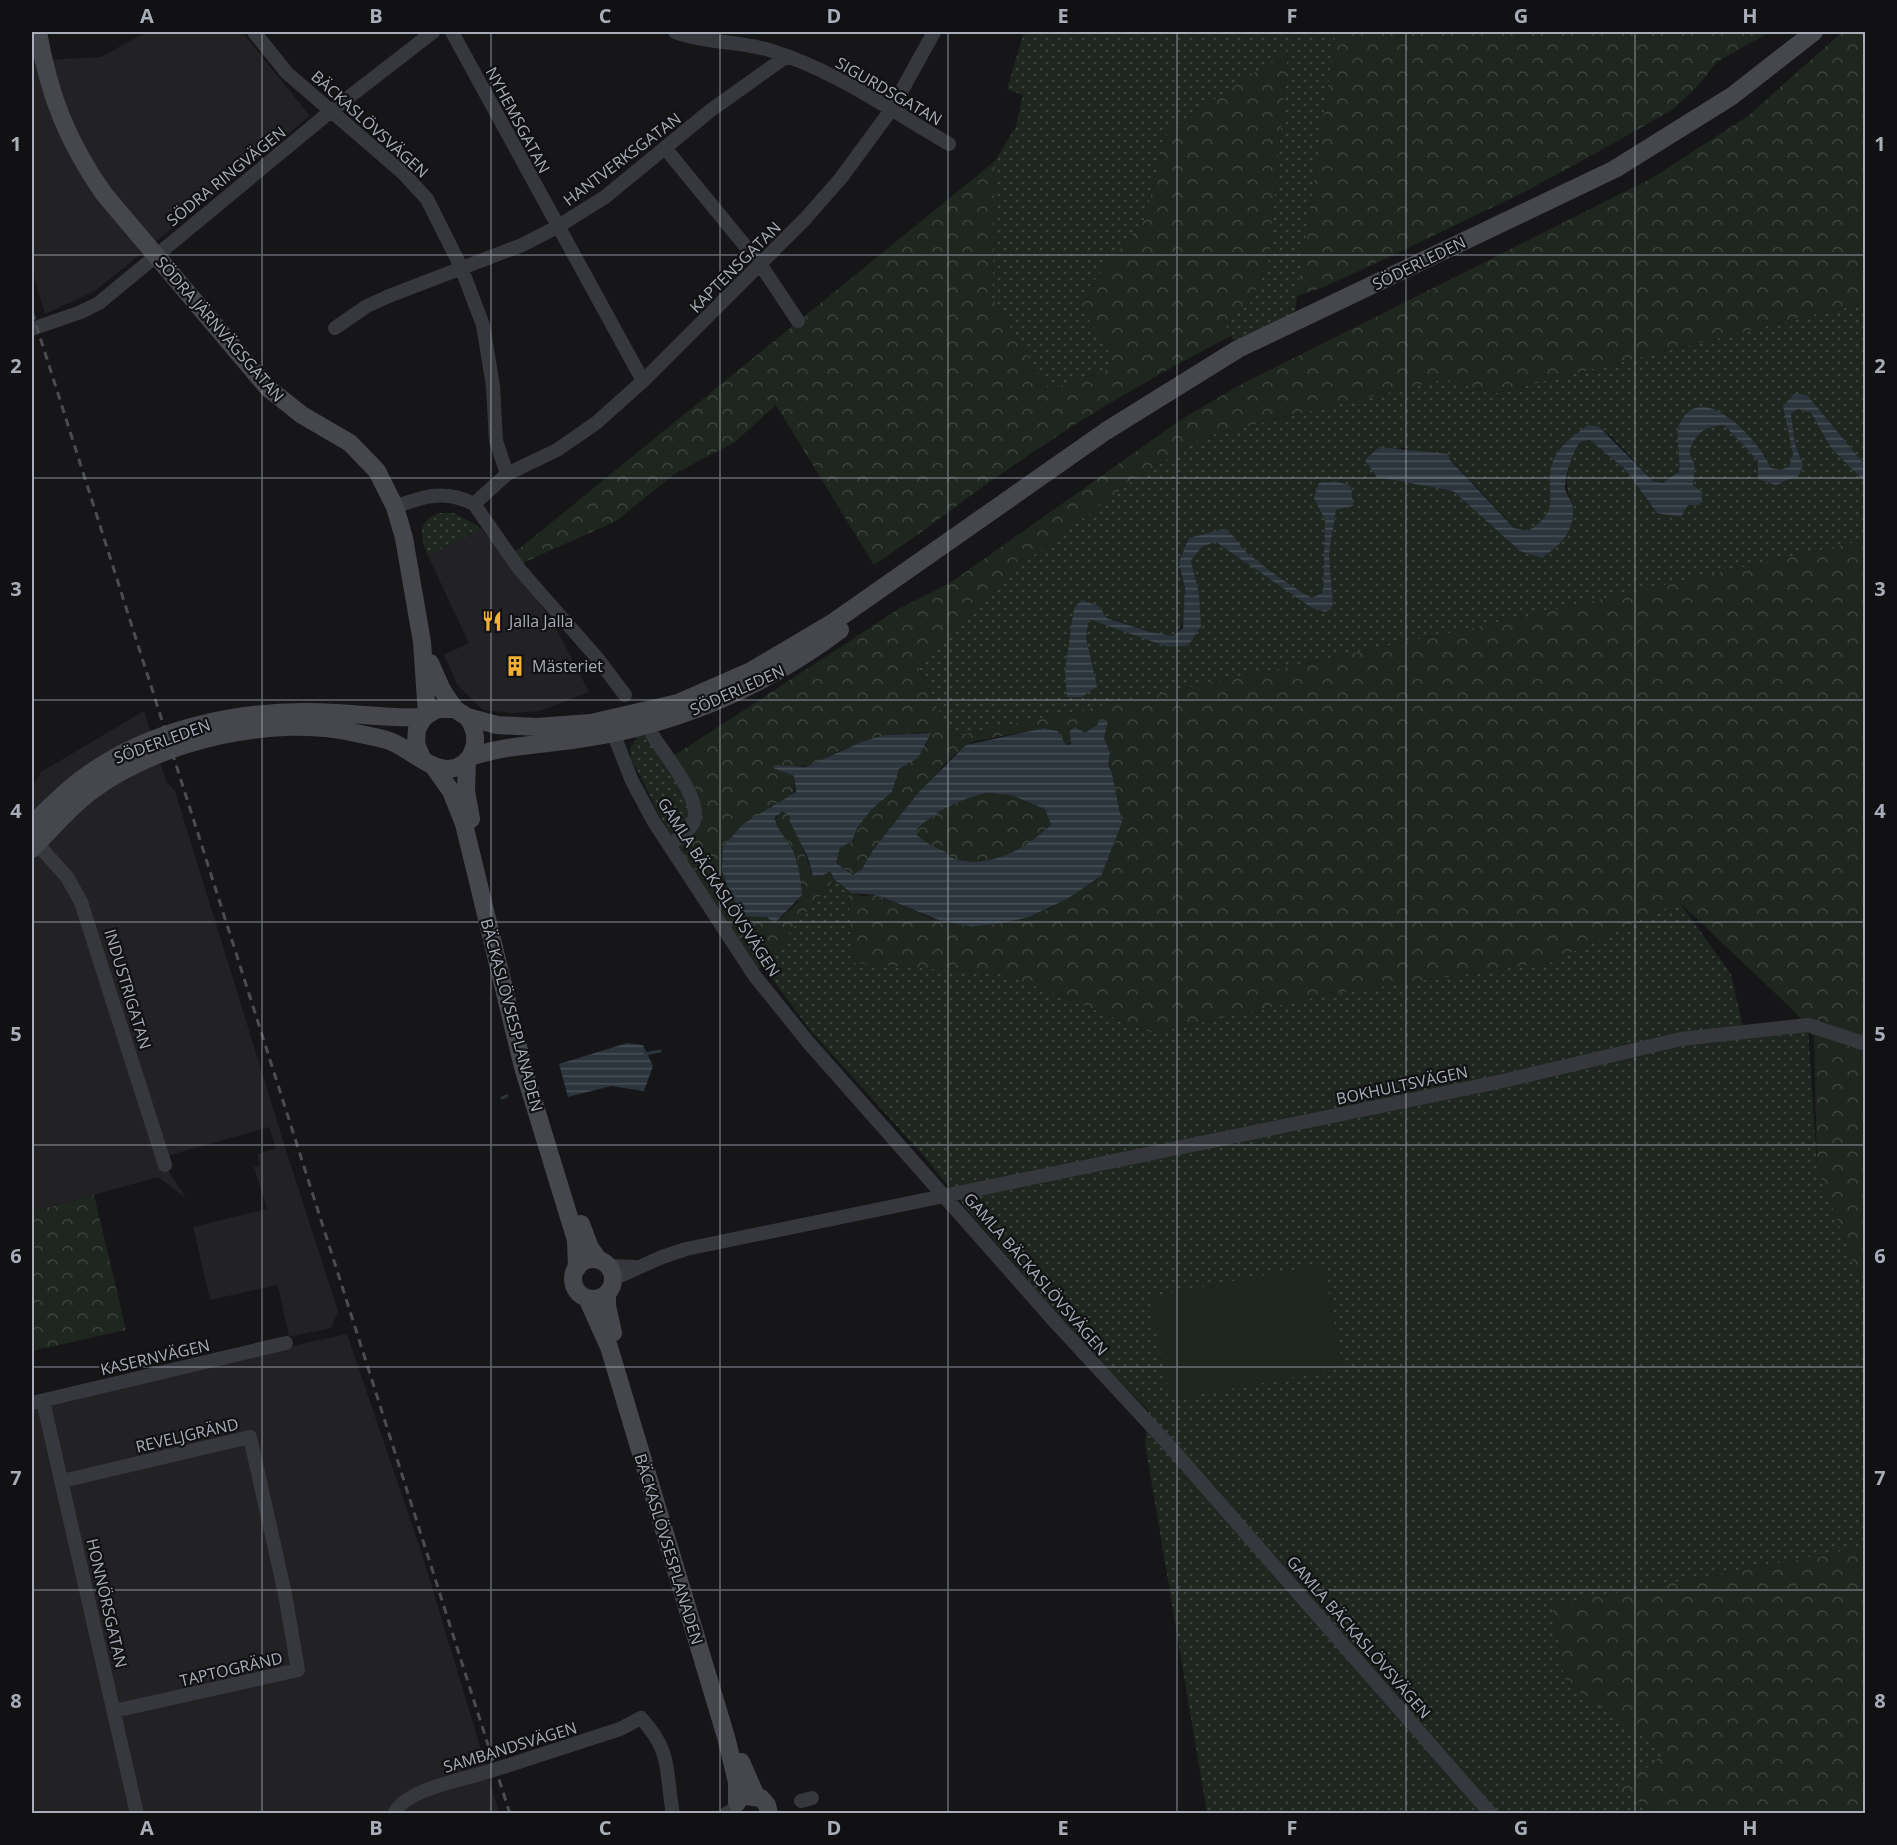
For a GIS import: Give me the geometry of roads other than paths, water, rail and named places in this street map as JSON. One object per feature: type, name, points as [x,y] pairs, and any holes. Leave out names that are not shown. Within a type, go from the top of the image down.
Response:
[{"type":"street","name":"SÖDRA JÄRNVÄGSGATAN","points":[[38,32],[49,86],[68,135],[104,194],[273,393],[302,415],[360,451],[377,471],[395,507],[404,538],[422,642],[425,716]]},
{"type":"street","name":"BÄCKASLÖVSVÄGEN","points":[[254,32],[277,62],[422,192],[461,267],[483,325],[493,386],[495,441],[507,474]]},
{"type":"street","name":"SÖDRA RINGVÄGEN","points":[[32,329],[91,308],[331,111],[433,32]]},
{"type":"street","name":"NYHEMSGATAN","points":[[452,32],[643,381]]},
{"type":"street","name":"SIGURDSGATAN","points":[[675,32],[753,46],[787,56],[843,80],[948,144]]},
{"type":"street","name":"KAPTENSGATAN","points":[[507,474],[543,459],[579,436],[643,381],[823,199],[891,110],[934,32]]},
{"type":"street","name":"SÖDERLEDEN","points":[[32,825],[77,782],[104,763],[132,749],[201,725],[255,715],[293,712],[392,718],[425,716],[443,708],[466,718],[486,723],[518,726],[604,725],[678,703],[772,660],[832,622],[1106,431],[1238,350],[1615,169],[1742,90],[1814,32]]},
{"type":"street","name":"HANTVERKSGATAN","points":[[336,328],[374,303],[522,245],[558,227],[605,196],[711,110],[787,56]]},
{"type":"street","points":[[665,148],[760,264],[798,321]]},
{"type":"street","points":[[474,504],[507,474]]},
{"type":"street","points":[[395,507],[437,494],[454,495],[474,504],[520,570],[598,659],[625,695]]},
{"type":"street","name":"SÖDRA JÄRNVÄGSGATAN","points":[[422,642],[436,680],[466,718]]},
{"type":"street","points":[[424,756],[417,729],[425,716]]},
{"type":"street","points":[[466,718],[476,740],[469,758]]},
{"type":"street","name":"SÖDERLEDEN","points":[[33,844],[94,789],[127,768],[199,741],[253,730],[293,727],[344,730],[392,742],[448,769],[469,758],[512,746],[586,739],[604,725]]},
{"type":"street","name":"GAMLA BÄCKASLÖVSVÄGEN","points":[[604,725],[632,781],[670,845],[754,975],[808,1042],[1056,1323],[1349,1648],[1491,1814]]},
{"type":"street","points":[[653,736],[688,790],[696,807],[694,821],[689,829],[670,845]]},
{"type":"street","name":"BÄCKASLÖVSESPLANADEN","points":[[424,756],[451,791],[464,824],[523,1067],[572,1223],[578,1252],[577,1268],[573,1278],[575,1287],[587,1298],[609,1347],[726,1737],[737,1782],[733,1810]]},
{"type":"street","name":"BÄCKASLÖVSESPLANADEN","points":[[469,758],[466,791],[473,829],[524,1040],[588,1242],[607,1275],[608,1314],[629,1392],[738,1752],[756,1796]]},
{"type":"street","name":"INDUSTRIGATAN","points":[[33,844],[67,877],[81,902],[165,1165]]},
{"type":"street","name":"BOKHULTSVÄGEN","points":[[607,1275],[638,1267],[686,1249],[1503,1081],[1681,1039],[1808,1025],[1866,1044]]},
{"type":"street","points":[[577,1268],[588,1260],[607,1275],[598,1298],[587,1298]]},
{"type":"street","name":"KASERNVÄGEN","points":[[37,1402],[286,1342]]},
{"type":"street","name":"HONNÖRSGATAN","points":[[37,1402],[62,1480],[137,1814]]},
{"type":"street","name":"REVELJGRÄND","points":[[62,1480],[250,1437],[268,1509],[287,1613]]},
{"type":"street","name":"TAPTOGRÄND","points":[[114,1711],[298,1670],[287,1613]]},
{"type":"street","name":"SAMBANDSVÄGEN","points":[[394,1814],[404,1800],[419,1793],[620,1730],[641,1718],[663,1747],[668,1763],[673,1814]]},
{"type":"street","name":"BÄCKASLÖVSESPLANADEN","points":[[733,1810],[744,1797],[756,1796],[766,1802],[769,1814]]},
{"type":"waterway","points":[[645,1054],[660,1051]]},
{"type":"waterway","points":[[502,1098],[507,1096]]},
{"type":"railway","points":[[32,312],[510,1814]]},
{"type":"place","name":"Jalla Jalla","points":[[492,621]]},
{"type":"place","name":"Mästeriet","points":[[515,666]]}]
